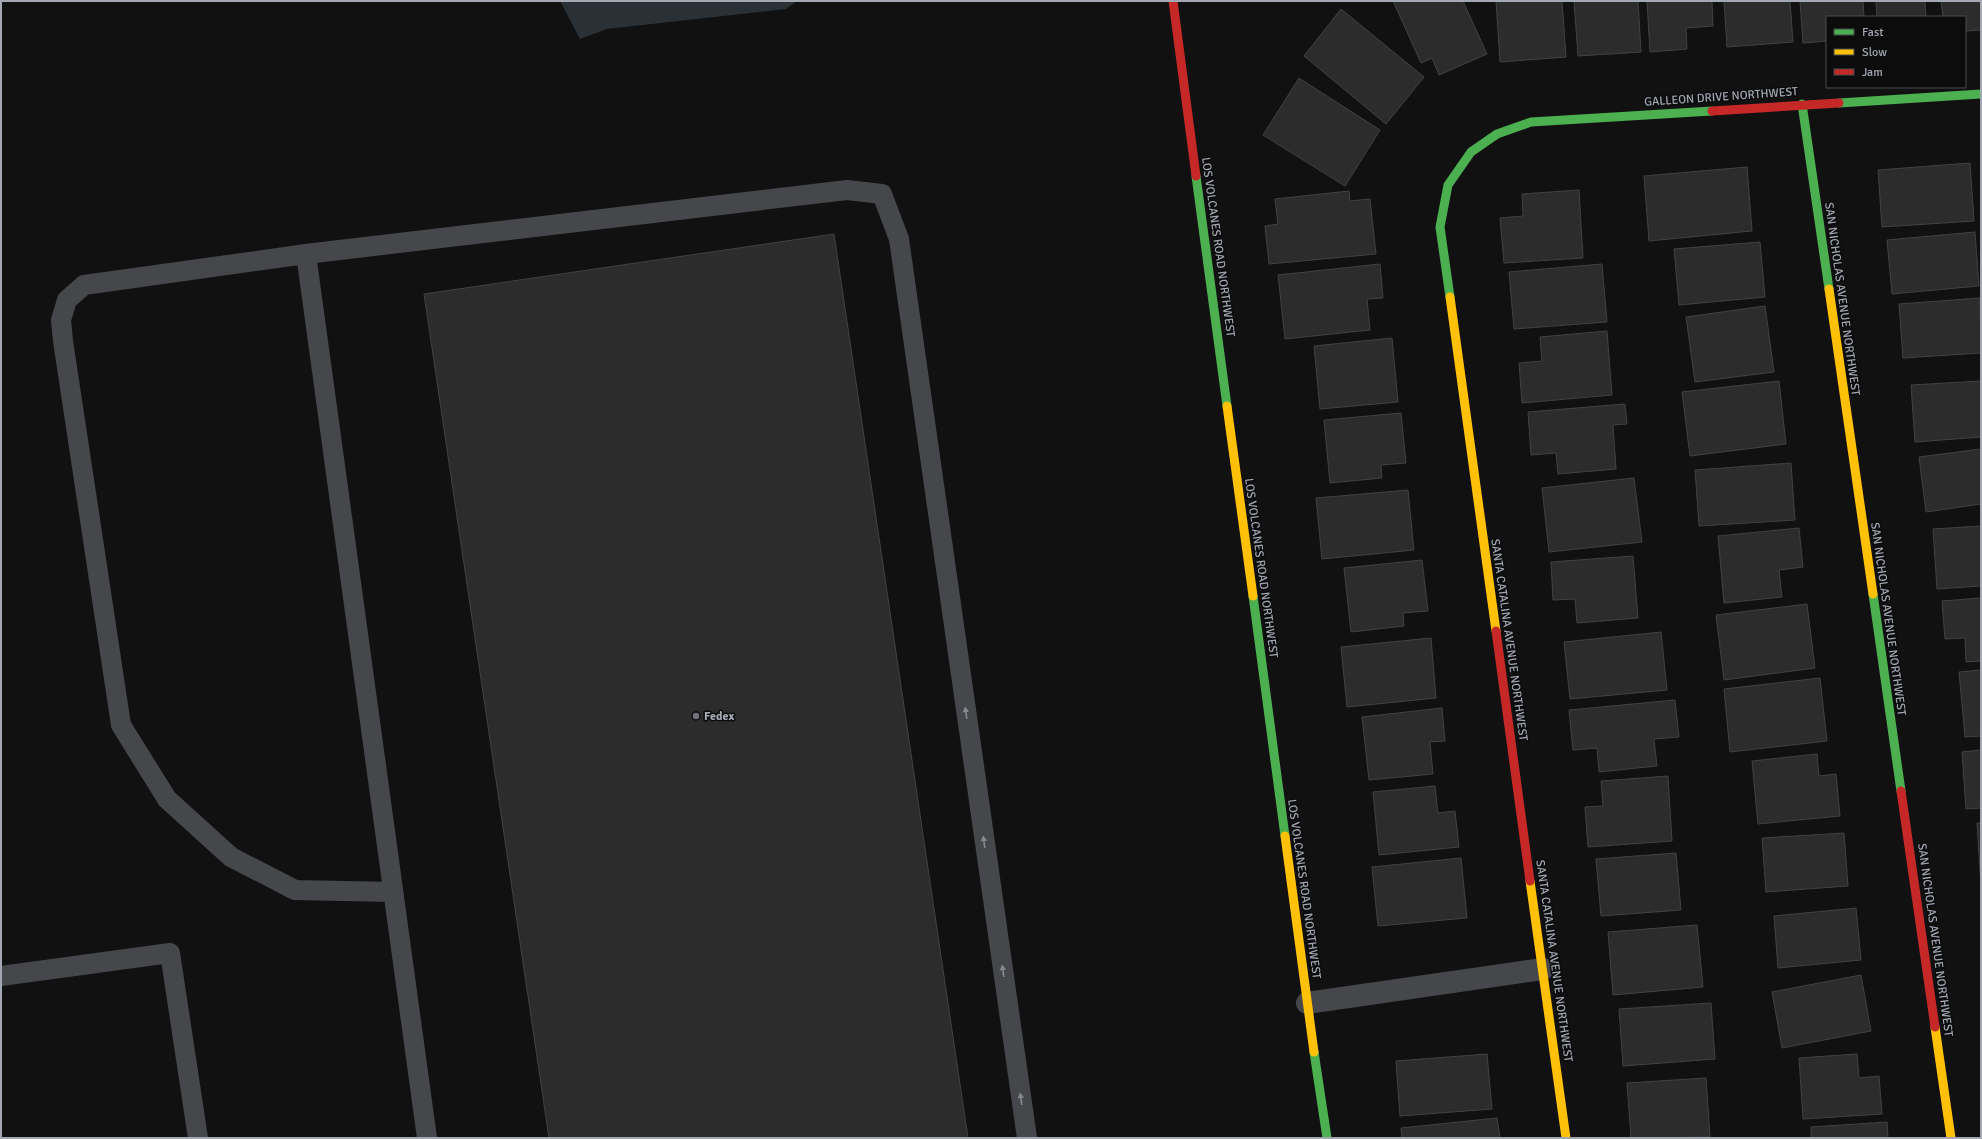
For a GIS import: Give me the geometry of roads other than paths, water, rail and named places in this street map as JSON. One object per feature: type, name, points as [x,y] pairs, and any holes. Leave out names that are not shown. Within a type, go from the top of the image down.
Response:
[{"type":"street","name":"LOS VOLCANES ROAD NORTHWEST","points":[[1173,1],[1307,1003],[1327,1138]]},
{"type":"street","name":"GALLEON DRIVE NORTHWEST","points":[[1471,152],[1497,134],[1531,122],[1981,94]]},
{"type":"street","name":"SAN NICHOLAS AVENUE NORTHWEST","points":[[1802,104],[1951,1138]]},
{"type":"street","name":"SANTA CATALINA AVENUE NORTHWEST","points":[[1471,152],[1448,186],[1440,227],[1566,1138]]},
{"type":"street","points":[[1307,1003],[1543,970]]},
{"type":"lane","points":[[393,892],[295,890],[231,857],[167,799],[121,724],[63,341],[61,320],[67,300],[84,285],[306,254],[847,190],[882,194],[899,239],[1027,1138]]},
{"type":"lane","points":[[306,254],[427,1138]]},
{"type":"lane","points":[[1,976],[170,953],[198,1138]]},
{"type":"place","name":"Fedex","points":[[696,716]]}]
